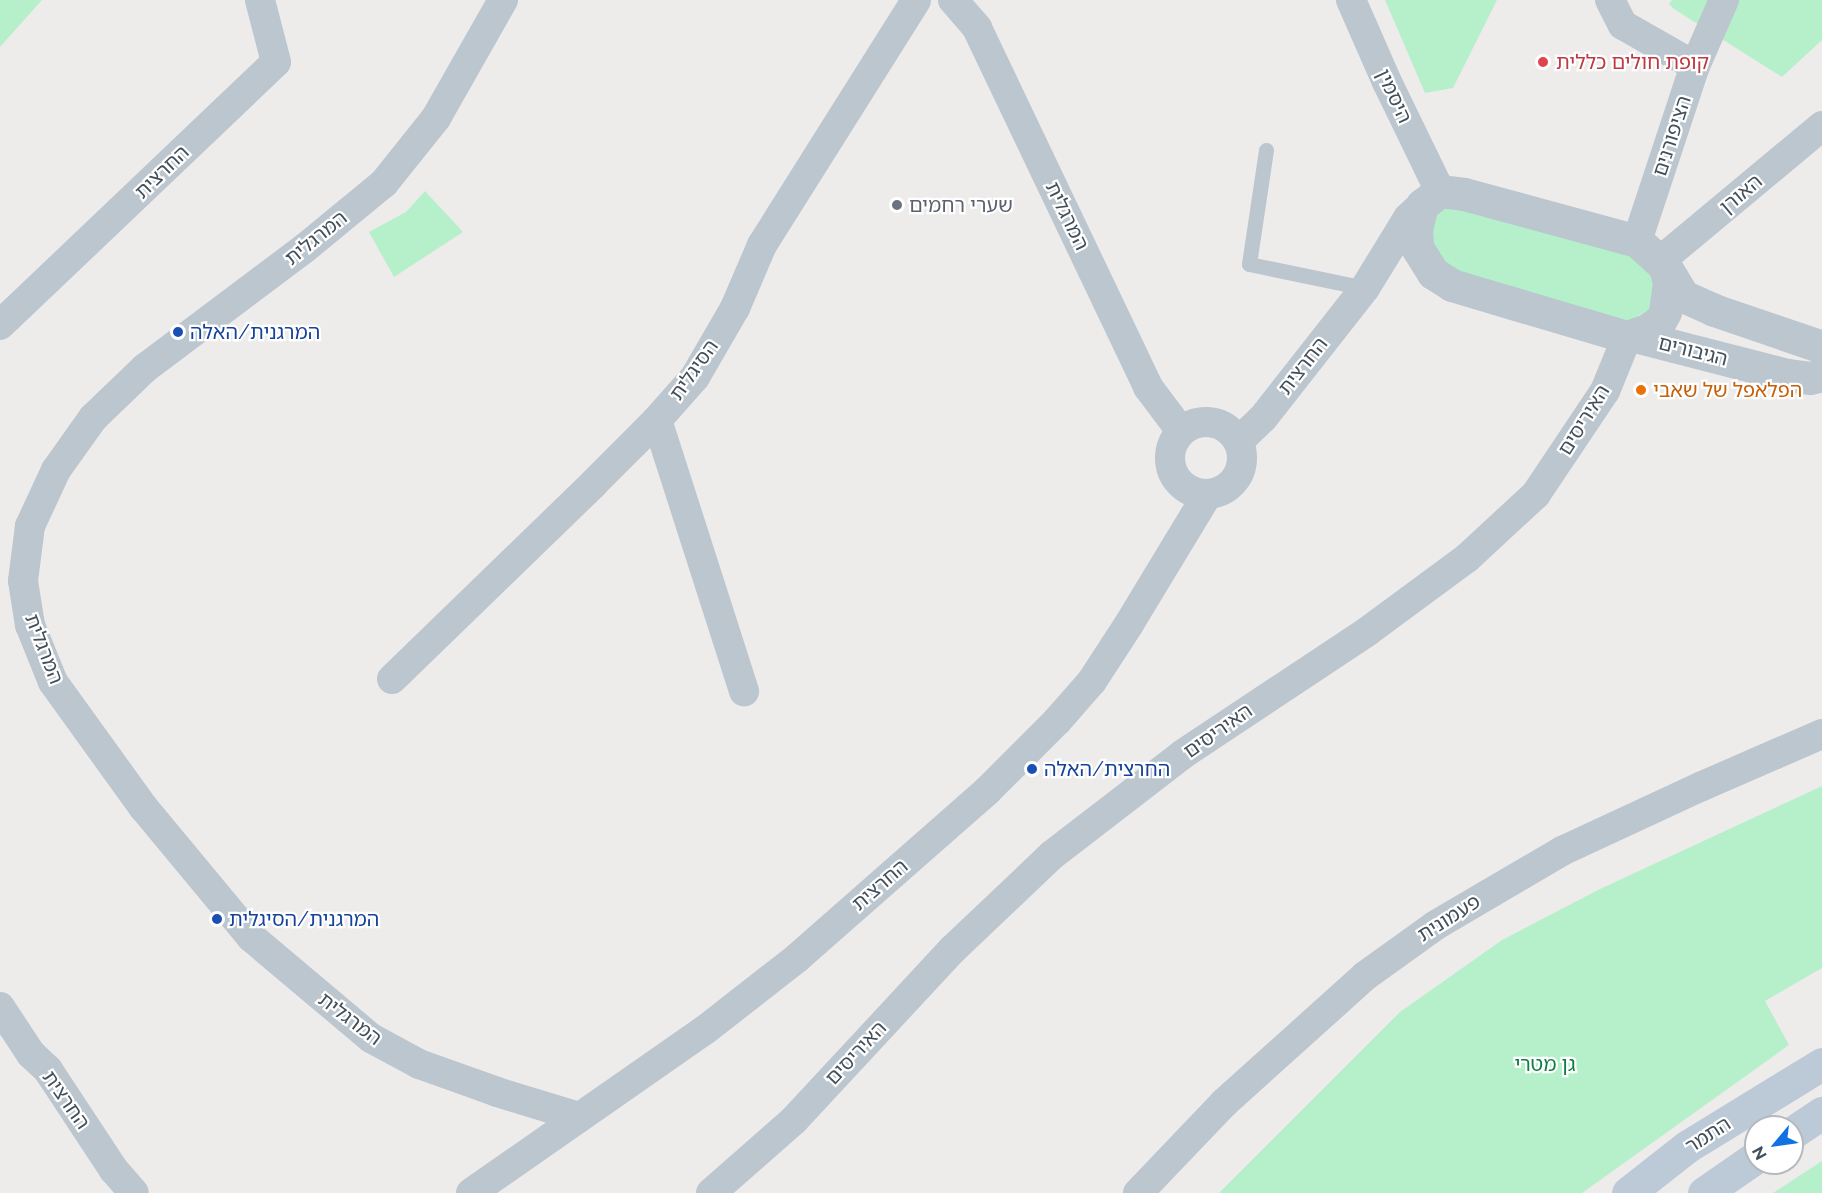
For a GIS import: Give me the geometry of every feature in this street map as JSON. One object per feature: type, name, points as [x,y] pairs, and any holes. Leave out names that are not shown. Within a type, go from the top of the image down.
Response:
[{"type":"main road","name":"התמר","points":[[1628,1193],[1688,1146],[1822,1064]]},
{"type":"main road","points":[[1804,1125],[1822,1113]]},
{"type":"main road","points":[[1704,1193],[1744,1165]]},
{"type":"street","name":"החרצית","points":[[0,326],[276,62],[260,0]]},
{"type":"street","name":"המרגלית","points":[[503,0],[436,118],[384,183],[305,248],[145,368],[93,418],[56,470],[30,526],[22,581],[30,625],[53,682],[144,808],[251,936],[371,1038],[418,1064],[497,1092],[579,1117]]},
{"type":"street","name":"הסיגלית","points":[[392,679],[657,420],[695,376],[735,308],[762,245],[916,0]]},
{"type":"street","name":"המרגלית","points":[[953,0],[977,28],[1149,387],[1181,431]]},
{"type":"street","name":"היסמין","points":[[1351,0],[1387,82],[1431,198]]},
{"type":"street","points":[[1610,0],[1623,25],[1695,66]]},
{"type":"street","name":"הציפורנים","points":[[1654,256],[1695,66],[1724,0]]},
{"type":"street","name":"האורן","points":[[1654,256],[1822,126]]},
{"type":"street","points":[[1452,285],[1433,273],[1417,248],[1416,229],[1431,198],[1464,194],[1654,256],[1683,296],[1714,310],[1822,347]]},
{"type":"street","name":"החרצית","points":[[1239,441],[1263,418],[1365,288],[1403,226],[1431,198]]},
{"type":"street","points":[[1631,336],[1660,321],[1665,312],[1669,284],[1654,256]]},
{"type":"street","name":"החרצית","points":[[1365,288],[1398,268],[1415,263],[1452,285]]},
{"type":"street","name":"הגיבורים","points":[[1452,285],[1631,336],[1787,375],[1818,370]]},
{"type":"street","name":"האיריסים","points":[[711,1193],[794,1120],[952,949],[1052,855],[1183,754],[1368,631],[1458,564],[1536,494],[1605,391],[1631,336]]},
{"type":"street","points":[[657,420],[744,691]]},
{"type":"street","points":[[1205,422],[1217,424],[1231,432],[1239,441],[1242,464],[1238,476],[1230,486],[1207,495],[1189,490],[1175,477],[1170,465],[1170,453],[1181,431],[1192,424],[1205,422]]},
{"type":"street","name":"החרצית","points":[[471,1193],[705,1030],[797,958],[987,791],[1057,721],[1092,681],[1130,624],[1207,495]]},
{"type":"street","name":"פעמונית","points":[[1138,1193],[1224,1103],[1259,1071],[1365,976],[1436,925],[1562,851],[1822,734]]},
{"type":"street","name":"החרצית","points":[[0,1007],[31,1054],[48,1070],[114,1170],[134,1193]]},
{"type":"lane","points":[[1266,150],[1249,264],[1365,288]]},
{"type":"green space","points":[[0,0],[42,0],[0,47]]},
{"type":"green space","points":[[1385,0],[1497,0],[1453,88],[1425,93]]},
{"type":"green space","points":[[1672,0],[1822,0],[1822,40],[1782,77],[1674,9],[1669,4]]},
{"type":"green space","points":[[425,191],[463,232],[394,277],[369,232],[406,212]]},
{"type":"green space","points":[[1445,207],[1461,209],[1630,254],[1653,277],[1653,295],[1648,311],[1627,322],[1458,271],[1444,261],[1432,244],[1431,230],[1436,214]]},
{"type":"green space","name":"גן מטרי","points":[[1822,786],[1822,968],[1765,1001],[1789,1045],[1582,1193],[1219,1193],[1400,1012],[1502,940],[1600,889]]},
{"type":"green space","points":[[1822,1161],[1822,1193],[1773,1193],[1804,1175]]},
{"type":"place","name":"קופת חולים כללית","points":[[1543,62]]},
{"type":"place","name":"שערי רחמים","points":[[897,205]]},
{"type":"place","name":"המרגנית/האלה","points":[[178,332]]},
{"type":"place","name":"הפלאפל של שאבי","points":[[1641,390]]},
{"type":"place","name":"החרצית/האלה","points":[[1032,769]]},
{"type":"place","name":"המרגנית/הסיגלית","points":[[217,919]]}]
